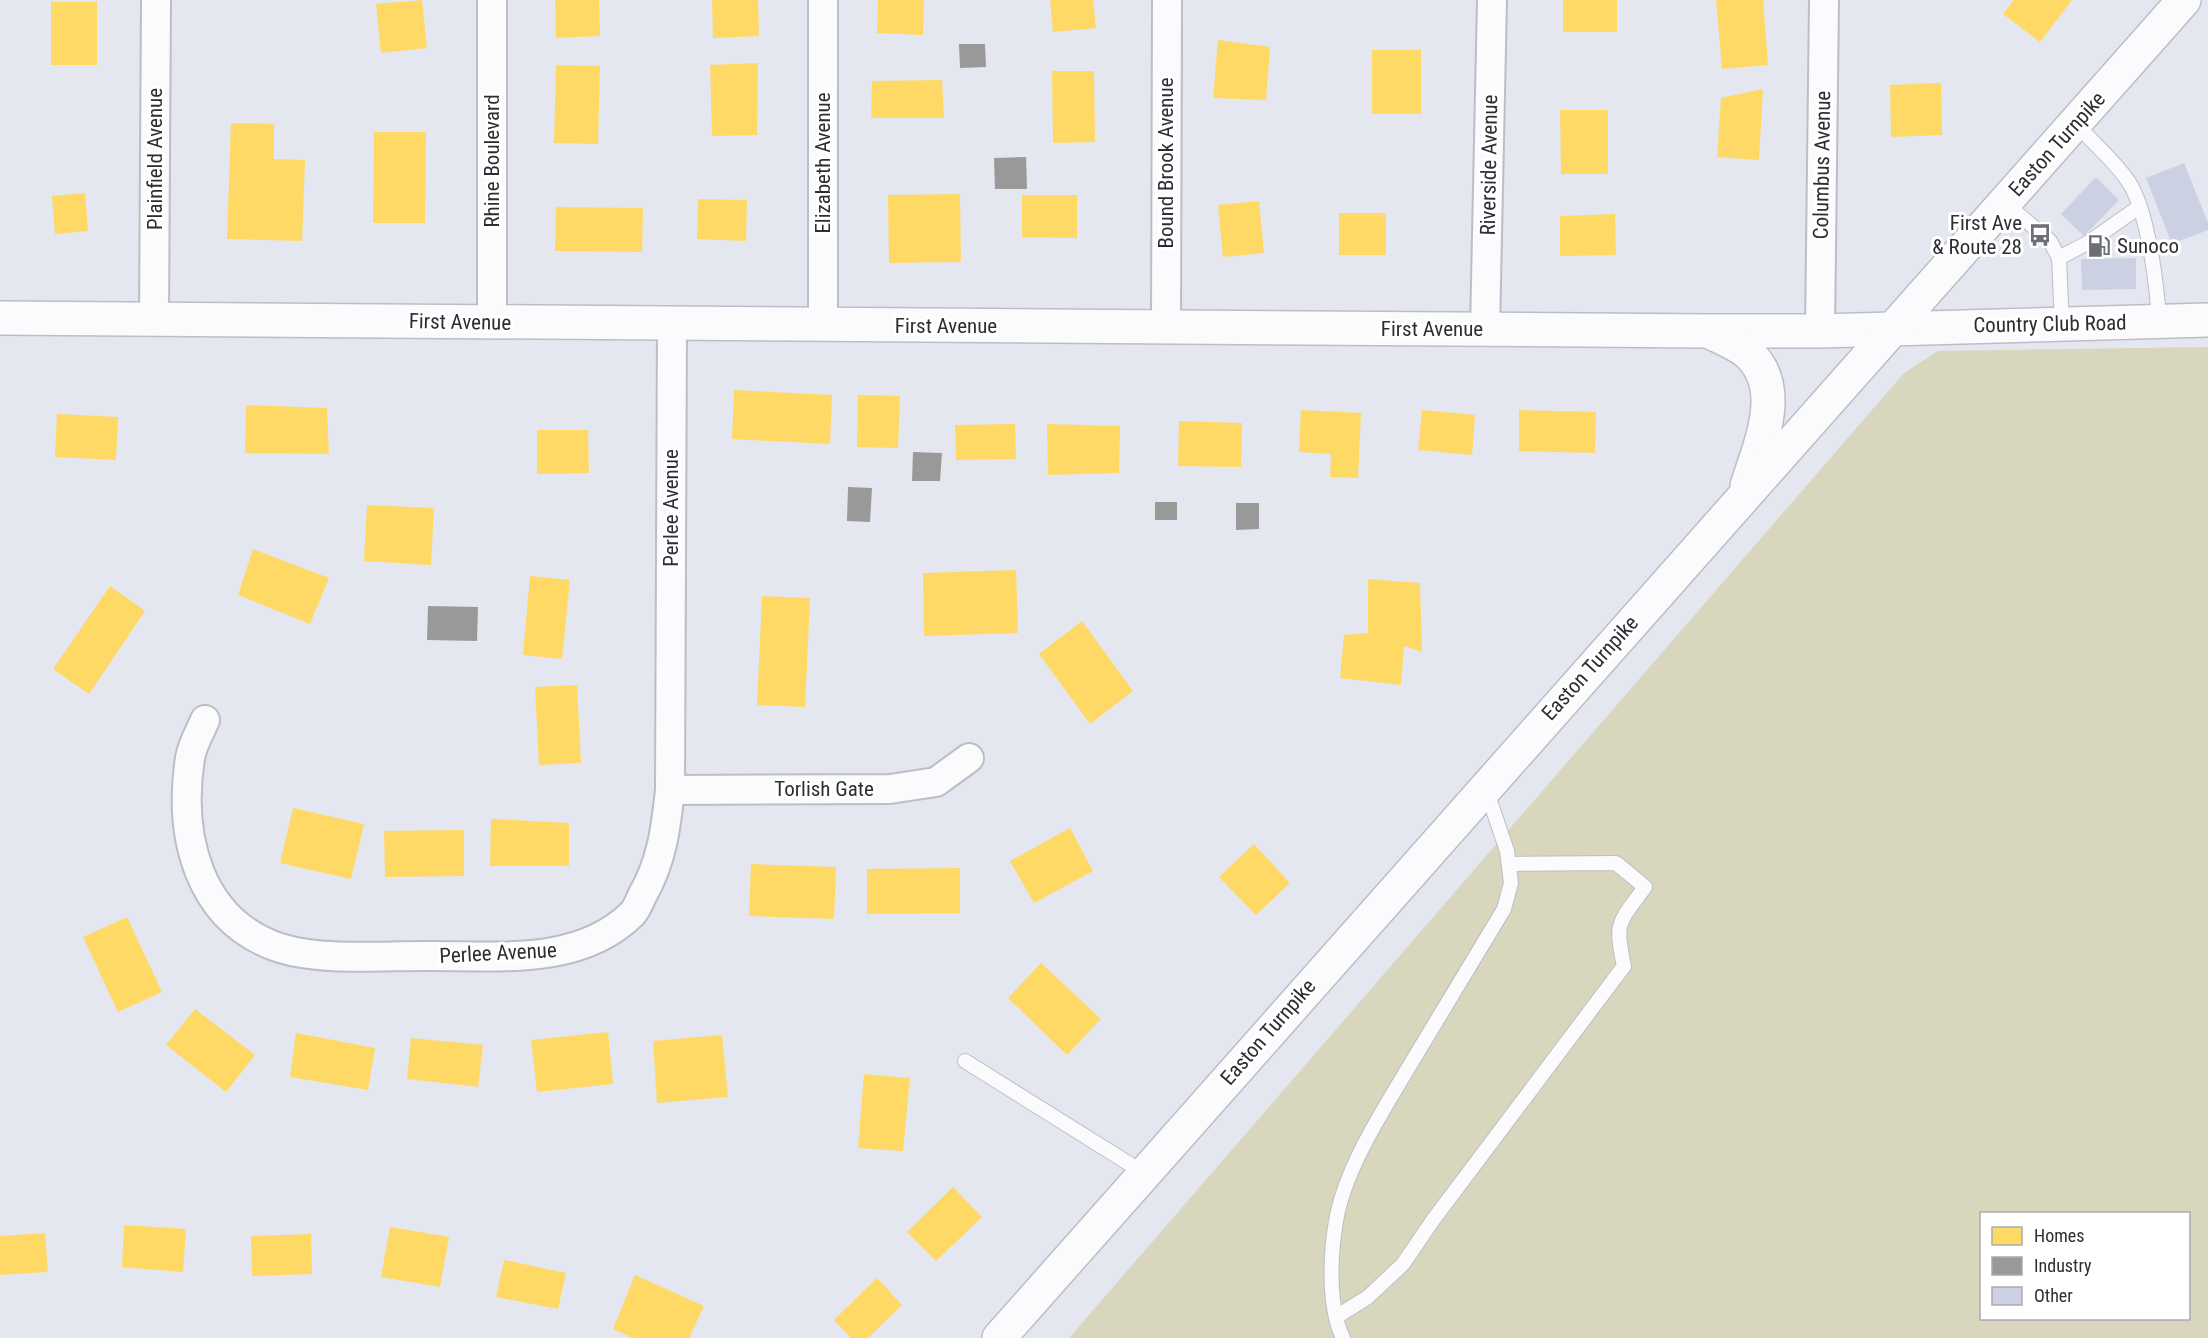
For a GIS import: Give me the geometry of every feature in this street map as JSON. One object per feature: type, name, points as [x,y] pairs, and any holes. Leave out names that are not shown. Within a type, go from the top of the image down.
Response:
[{"type":"street","name":"Plainfield Avenue","points":[[154,319],[156,0]]},
{"type":"street","name":"Rhine Boulevard","points":[[492,0],[492,322]]},
{"type":"street","name":"Elizabeth Avenue","points":[[823,0],[823,325]]},
{"type":"street","name":"Bound Brook Avenue","points":[[1166,327],[1167,0]]},
{"type":"street","name":"Riverside Avenue","points":[[1485,329],[1492,0]]},
{"type":"street","name":"Columbus Avenue","points":[[1820,331],[1824,0]]},
{"type":"street","name":"Easton Turnpike","points":[[999,1338],[2184,0]]},
{"type":"street","name":"First Avenue","points":[[0,318],[1709,331],[1820,331],[1893,328]]},
{"type":"street","name":"Country Club Road","points":[[1893,328],[2208,320]]},
{"type":"street","name":"Perlee Avenue","points":[[205,720],[190,756],[188,804],[193,858],[208,893],[238,927],[280,948],[322,955],[506,956],[558,952],[598,938],[633,913],[651,880],[665,843],[670,790],[672,324]]},
{"type":"street","points":[[1709,331],[1745,351],[1757,363],[1766,379],[1769,402],[1745,494]]},
{"type":"street","name":"Torlish Gate","points":[[670,790],[890,789],[936,782],[969,758]]},
{"type":"lane","points":[[2075,123],[2129,182],[2139,207],[2157,287],[2159,322]]},
{"type":"lane","points":[[2004,202],[2050,241],[2059,258],[2062,324]]},
{"type":"lane","points":[[2059,258],[2089,242],[2139,207]]},
{"type":"lane","points":[[1343,1338],[1332,1295],[1336,1221],[1351,1176],[1376,1123],[1504,909],[1511,882],[1507,851],[1485,787]]},
{"type":"lane","points":[[1336,1317],[1388,1282],[1403,1264],[1432,1220],[1624,966],[1617,936],[1618,924],[1646,887],[1616,863],[1509,864]]},
{"type":"lane","points":[[965,1061],[1144,1173]]},
{"type":"green space","points":[[2208,347],[2208,1338],[1069,1338],[1904,373],[1938,351]]},
{"type":"building: Homes","points":[[422,0],[427,48],[381,53],[376,4]]},
{"type":"building: Homes","points":[[555,0],[599,0],[600,36],[556,38]]},
{"type":"building: Homes","points":[[712,0],[758,0],[759,36],[713,38]]},
{"type":"building: Homes","points":[[878,0],[924,0],[923,35],[877,33]]},
{"type":"building: Homes","points":[[1050,0],[1093,0],[1096,28],[1053,32]]},
{"type":"building: Homes","points":[[1563,0],[1617,0],[1617,32],[1563,32]]},
{"type":"building: Homes","points":[[1716,0],[1763,0],[1768,65],[1722,69]]},
{"type":"building: Homes","points":[[2014,0],[2072,0],[2040,42],[2003,14]]},
{"type":"building: Homes","points":[[51,2],[97,2],[97,65],[51,65]]},
{"type":"building: Homes","points":[[1218,40],[1270,47],[1266,100],[1213,98]]},
{"type":"building: Homes","points":[[1372,50],[1421,50],[1421,114],[1372,114]]},
{"type":"building: Homes","points":[[758,63],[757,135],[712,136],[710,65]]},
{"type":"building: Homes","points":[[556,65],[600,66],[598,144],[554,143]]},
{"type":"building: Homes","points":[[1052,71],[1094,71],[1095,142],[1053,143]]},
{"type":"building: Homes","points":[[942,80],[944,118],[871,118],[872,81]]},
{"type":"building: Homes","points":[[1941,83],[1942,135],[1891,137],[1890,85]]},
{"type":"building: Homes","points":[[1763,89],[1759,160],[1717,157],[1721,98]]},
{"type":"building: Homes","points":[[1560,110],[1608,110],[1608,174],[1561,174]]},
{"type":"building: Homes","points":[[231,123],[274,124],[274,159],[305,160],[302,241],[227,239]]},
{"type":"building: Homes","points":[[374,132],[426,132],[425,223],[373,223]]},
{"type":"building: Homes","points":[[85,193],[88,231],[55,234],[52,196]]},
{"type":"building: Homes","points":[[960,194],[961,262],[889,263],[888,195]]},
{"type":"building: Homes","points":[[1022,195],[1077,195],[1077,238],[1022,237]]},
{"type":"building: Homes","points":[[698,199],[747,200],[746,241],[697,239]]},
{"type":"building: Homes","points":[[1259,201],[1264,253],[1223,257],[1218,205]]},
{"type":"building: Homes","points":[[556,207],[643,208],[642,252],[555,251]]},
{"type":"building: Homes","points":[[1339,213],[1386,213],[1386,255],[1339,255]]},
{"type":"building: Homes","points":[[1615,214],[1616,255],[1560,256],[1560,216]]},
{"type":"building: Homes","points":[[734,390],[832,395],[830,444],[732,439]]},
{"type":"building: Homes","points":[[858,395],[900,396],[898,448],[857,447]]},
{"type":"building: Homes","points":[[246,405],[327,408],[329,454],[245,453]]},
{"type":"building: Homes","points":[[1301,410],[1361,413],[1358,478],[1330,477],[1331,454],[1299,452]]},
{"type":"building: Homes","points":[[1422,410],[1475,415],[1472,455],[1418,450]]},
{"type":"building: Homes","points":[[1519,410],[1596,412],[1595,453],[1519,451]]},
{"type":"building: Homes","points":[[57,414],[118,417],[116,460],[55,457]]},
{"type":"building: Homes","points":[[1179,421],[1242,423],[1241,467],[1178,466]]},
{"type":"building: Homes","points":[[1015,424],[1016,459],[956,460],[955,425]]},
{"type":"building: Homes","points":[[1047,424],[1120,426],[1119,473],[1048,475]]},
{"type":"building: Homes","points":[[537,430],[588,430],[589,473],[537,474]]},
{"type":"building: Homes","points":[[367,505],[434,508],[431,565],[364,561]]},
{"type":"building: Homes","points":[[253,549],[329,578],[310,624],[238,595]]},
{"type":"building: Homes","points":[[1016,570],[1018,633],[924,636],[923,573]]},
{"type":"building: Homes","points":[[530,576],[570,580],[562,659],[523,655]]},
{"type":"building: Homes","points":[[1368,579],[1420,583],[1422,652],[1404,646],[1401,685],[1340,678],[1344,635],[1368,633]]},
{"type":"building: Homes","points":[[110,586],[145,611],[89,694],[53,669]]},
{"type":"building: Homes","points":[[762,596],[810,598],[805,707],[757,705]]},
{"type":"building: Homes","points":[[1082,621],[1133,691],[1090,724],[1039,654]]},
{"type":"building: Homes","points":[[577,685],[581,763],[539,765],[535,687]]},
{"type":"building: Homes","points":[[293,808],[364,824],[351,879],[280,863]]},
{"type":"building: Homes","points":[[491,819],[569,823],[569,866],[490,866]]},
{"type":"building: Homes","points":[[1070,828],[1093,871],[1034,903],[1010,861]]},
{"type":"building: Homes","points":[[464,830],[464,876],[385,877],[384,831]]},
{"type":"building: Homes","points":[[1254,844],[1290,883],[1256,915],[1219,877]]},
{"type":"building: Homes","points":[[751,864],[836,867],[834,919],[749,916]]},
{"type":"building: Homes","points":[[960,868],[960,913],[867,914],[867,869]]},
{"type":"building: Homes","points":[[127,917],[162,992],[118,1012],[83,937]]},
{"type":"building: Homes","points":[[1041,963],[1101,1019],[1067,1055],[1008,998]]},
{"type":"building: Homes","points":[[195,1009],[255,1055],[226,1092],[166,1045]]},
{"type":"building: Homes","points":[[608,1032],[613,1084],[537,1092],[531,1040]]},
{"type":"building: Homes","points":[[296,1033],[375,1048],[368,1090],[290,1077]]},
{"type":"building: Homes","points":[[722,1035],[728,1097],[657,1103],[653,1041]]},
{"type":"building: Homes","points":[[411,1038],[483,1045],[478,1087],[407,1079]]},
{"type":"building: Homes","points":[[864,1074],[910,1078],[903,1151],[858,1148]]},
{"type":"building: Homes","points":[[953,1187],[982,1217],[936,1261],[907,1232]]},
{"type":"building: Homes","points":[[124,1225],[186,1229],[183,1272],[122,1267]]},
{"type":"building: Homes","points":[[390,1227],[449,1237],[440,1287],[381,1277]]},
{"type":"building: Homes","points":[[45,1233],[48,1272],[0,1275],[0,1236]]},
{"type":"building: Homes","points":[[311,1234],[312,1274],[252,1276],[251,1236]]},
{"type":"building: Homes","points":[[504,1260],[566,1273],[558,1309],[496,1297]]},
{"type":"building: Homes","points":[[635,1275],[704,1306],[689,1338],[633,1338],[613,1329]]},
{"type":"building: Homes","points":[[877,1278],[902,1305],[868,1338],[851,1338],[834,1320]]},
{"type":"building: Industry","points":[[959,44],[985,44],[986,67],[960,68]]},
{"type":"building: Industry","points":[[1026,157],[1027,189],[995,189],[994,158]]},
{"type":"building: Industry","points":[[913,452],[942,453],[940,481],[912,481]]},
{"type":"building: Industry","points":[[848,487],[872,488],[870,522],[847,521]]},
{"type":"building: Industry","points":[[1155,502],[1177,502],[1177,520],[1155,520]]},
{"type":"building: Industry","points":[[1236,503],[1259,503],[1259,529],[1236,530]]},
{"type":"building: Industry","points":[[428,606],[478,607],[477,641],[427,640]]},
{"type":"building: Other","points":[[2184,163],[2208,223],[2208,230],[2172,244],[2146,178]]},
{"type":"building: Other","points":[[2096,177],[2119,200],[2084,236],[2061,214]]},
{"type":"building: Other","points":[[2136,258],[2136,289],[2082,290],[2081,259]]},
{"type":"place","name":"First Ave & Route 28","points":[[2040,235]]},
{"type":"place","name":"Sunoco","points":[[2099,246]]}]
